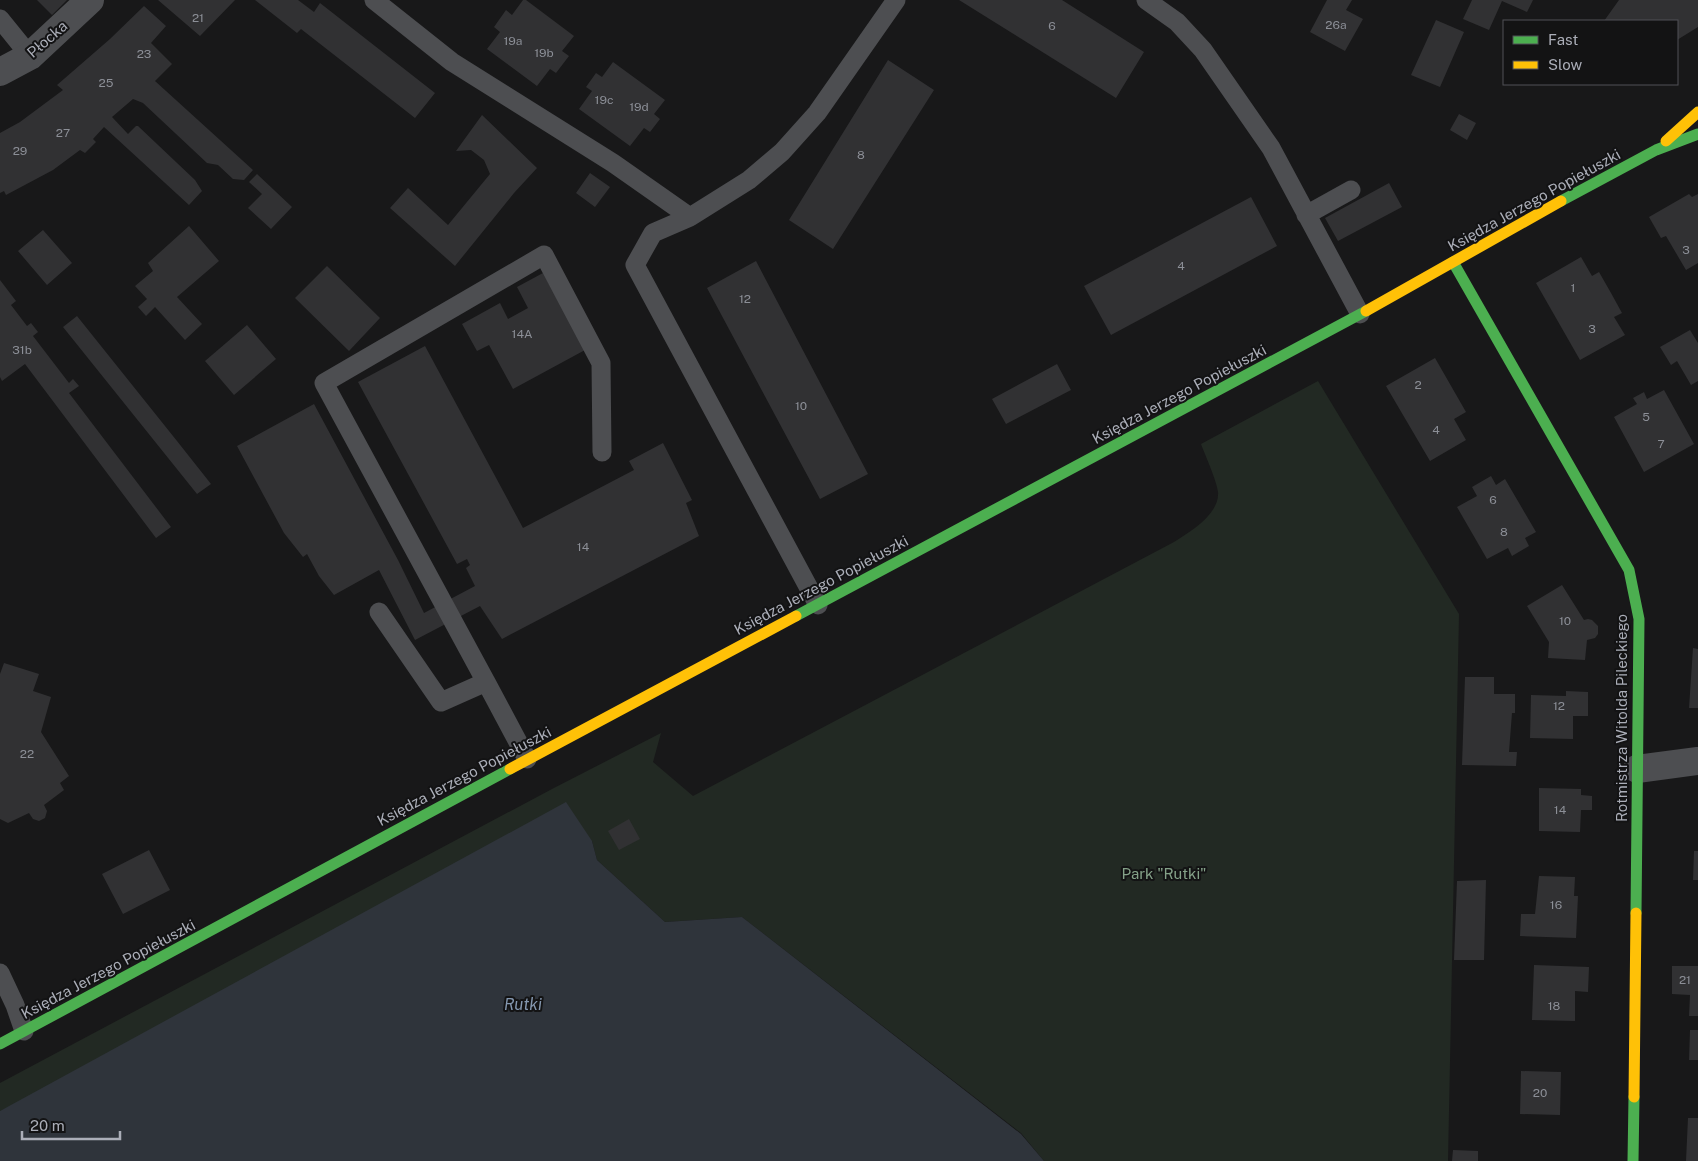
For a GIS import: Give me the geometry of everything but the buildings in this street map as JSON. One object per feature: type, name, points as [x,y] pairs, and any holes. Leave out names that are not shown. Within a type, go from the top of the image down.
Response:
[{"type":"street","name":"Płocka","points":[[0,72],[30,56],[90,0]]},
{"type":"street","name":"Księdza Jerzego Popiełuszki","points":[[1656,150],[1698,112]]},
{"type":"street","name":"Księdza Jerzego Popiełuszki","points":[[0,1044],[1360,314],[1550,207],[1656,150],[1698,134]]},
{"type":"street","name":"Rotmistrza Witolda Pileckiego","points":[[1453,262],[1629,570],[1639,619],[1634,1161]]},
{"type":"street","points":[[1637,769],[1698,761]]},
{"type":"lane","points":[[374,0],[452,62],[613,163],[690,216]]},
{"type":"lane","points":[[818,605],[635,265],[653,233],[690,216],[749,180],[782,152],[817,113],[896,0]]},
{"type":"lane","points":[[1146,0],[1177,22],[1203,50],[1271,148],[1360,314]]},
{"type":"lane","points":[[0,19],[30,56]]},
{"type":"lane","points":[[1306,215],[1351,190]]},
{"type":"lane","points":[[528,759],[324,383],[544,255],[601,363],[602,452]]},
{"type":"lane","points":[[379,612],[441,702],[486,682]]},
{"type":"lane","points":[[0,973],[24,1032]]},
{"type":"green space","name":"Park \"Rutki\"","points":[[1318,381],[1459,614],[1448,1161],[1044,1161],[1021,1133],[742,917],[665,922],[597,860],[592,841],[0,1111],[0,1083],[552,789],[661,733],[653,762],[693,796],[1174,542],[1203,522],[1214,508],[1217,500],[1218,492],[1215,481],[1201,444]]},
{"type":"water","name":"Rutki","points":[[566,802],[592,841],[597,860],[665,922],[742,917],[1021,1134],[1044,1161],[0,1161],[0,1111]]},
{"type":"traffic: fast","points":[[1561,201],[1656,150],[1698,134]]},
{"type":"traffic: fast","points":[[1453,262],[1629,570],[1639,619],[1636,913]]},
{"type":"traffic: fast","points":[[796,616],[1366,311]]},
{"type":"traffic: fast","points":[[0,1044],[510,769]]},
{"type":"traffic: fast","points":[[1633,1161],[1634,1097]]},
{"type":"traffic: slow","points":[[1666,141],[1698,112]]},
{"type":"traffic: slow","points":[[1366,311],[1561,201]]},
{"type":"traffic: slow","points":[[510,769],[796,616]]},
{"type":"traffic: slow","points":[[1634,1097],[1636,913]]}]
